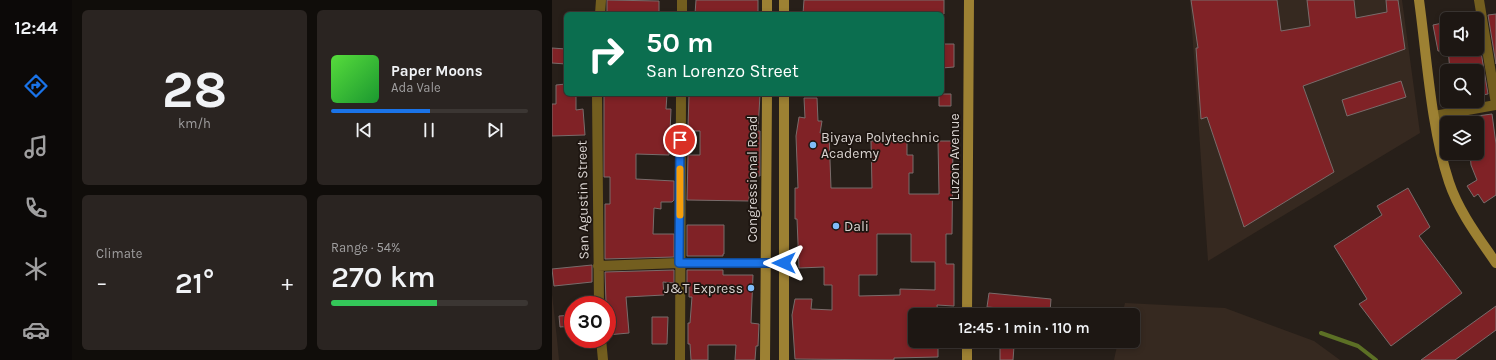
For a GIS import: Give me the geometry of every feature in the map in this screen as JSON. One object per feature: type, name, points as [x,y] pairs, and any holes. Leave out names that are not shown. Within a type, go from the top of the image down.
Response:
[{"type":"street","points":[[600,12],[601,0]]},
{"type":"street","points":[[682,0],[682,12]]},
{"type":"street","points":[[767,0],[767,12]]},
{"type":"street","points":[[784,0],[784,12]]},
{"type":"street","name":"Luzon Avenue","points":[[967,308],[969,0]]},
{"type":"street","points":[[1419,0],[1434,116],[1440,151],[1449,183],[1463,212],[1496,264]]},
{"type":"street","points":[[1434,116],[1496,104],[1479,0]]},
{"type":"street","name":"San Agustin Street","points":[[597,96],[599,296]]},
{"type":"street","points":[[680,360],[679,263],[681,96]]},
{"type":"street","name":"Congressional Road","points":[[765,360],[767,96]]},
{"type":"street","points":[[784,96],[784,360]]},
{"type":"street","points":[[598,266],[679,263],[784,263]]},
{"type":"street","points":[[602,348],[603,360]]},
{"type":"street","points":[[967,348],[967,360]]},
{"type":"shaded area","points":[[1190,0],[1402,0],[1420,133],[1208,261]]},
{"type":"shaded area","points":[[552,294],[557,339],[559,360],[552,360]]},
{"type":"shaded area","points":[[1125,303],[1225,308],[1314,341],[1340,360],[1114,360],[1117,348],[1140,348],[1140,308],[1124,308]]},
{"type":"building","points":[[607,0],[659,1],[659,12],[607,12]]},
{"type":"building","points":[[696,0],[758,0],[758,12],[695,12]]},
{"type":"building","points":[[804,0],[944,0],[944,12],[803,12]]},
{"type":"building","points":[[1191,0],[1277,0],[1281,31],[1310,26],[1307,0],[1354,0],[1356,18],[1387,12],[1386,0],[1398,0],[1405,49],[1303,86],[1334,172],[1244,227],[1207,117],[1201,119],[1196,48],[1198,48]]},
{"type":"building","points":[[1496,14],[1496,64],[1488,15]]},
{"type":"building","points":[[1440,24],[1440,51],[1438,51],[1433,25]]},
{"type":"building","points":[[944,44],[954,44],[954,67],[944,68]]},
{"type":"building","points":[[552,48],[564,49],[564,64],[552,63]]},
{"type":"building","points":[[1449,56],[1482,56],[1483,64],[1449,64]]},
{"type":"building","points":[[1484,70],[1488,94],[1484,95]]},
{"type":"building","points":[[1401,81],[1406,97],[1347,116],[1342,100]]},
{"type":"building","points":[[564,84],[564,96],[576,96],[576,110],[583,109],[585,135],[552,136],[552,104],[556,104],[556,85]]},
{"type":"building","points":[[951,94],[951,106],[939,106],[939,96]]},
{"type":"building","points":[[604,96],[667,96],[666,109],[671,109],[669,155],[636,154],[636,179],[674,181],[674,200],[672,202],[661,202],[661,209],[654,208],[653,234],[674,234],[674,257],[605,259],[605,204],[610,204],[610,177],[604,177]]},
{"type":"building","points":[[689,96],[760,96],[758,131],[760,131],[760,176],[750,176],[749,201],[687,200],[688,155],[700,155],[700,131],[689,131]]},
{"type":"building","points":[[804,98],[817,98],[818,121],[822,121],[820,133],[829,133],[831,188],[872,188],[871,141],[907,140],[907,155],[913,155],[913,173],[909,173],[909,194],[939,194],[938,141],[953,141],[952,234],[946,234],[946,264],[954,264],[954,306],[937,305],[937,308],[908,308],[908,348],[938,348],[938,357],[894,358],[894,360],[795,359],[792,315],[795,299],[812,299],[811,309],[832,310],[832,285],[824,285],[824,267],[799,268],[797,219],[795,219],[795,188],[798,188],[796,136],[799,117],[805,118]],"holes":[[[877,234],[911,234],[911,262],[935,262],[935,290],[900,289],[900,295],[859,296],[859,275],[877,275]]]},
{"type":"building","points":[[1492,114],[1496,144],[1496,195],[1484,203],[1478,194],[1474,197],[1467,186],[1477,180],[1471,160],[1484,160],[1484,116],[1477,116]]},
{"type":"building","points":[[1408,188],[1430,227],[1419,236],[1462,293],[1391,346],[1359,304],[1367,299],[1334,246],[1382,215],[1377,206]]},
{"type":"building","points":[[687,225],[724,225],[723,256],[687,256]]},
{"type":"building","points":[[592,265],[592,282],[554,286],[552,269]]},
{"type":"building","points":[[674,270],[674,283],[663,282],[664,295],[626,297],[629,333],[616,334],[616,296],[606,296],[605,272]]},
{"type":"building","points":[[687,270],[723,270],[723,275],[753,275],[751,323],[759,324],[758,346],[756,346],[755,360],[735,360],[736,345],[708,345],[708,360],[691,360],[690,344],[688,344],[688,323],[690,323],[692,297],[689,297]]},
{"type":"building","points":[[989,293],[1051,299],[1050,308],[987,307]]},
{"type":"building","points":[[1496,306],[1496,330],[1455,360],[1421,360]]},
{"type":"building","points":[[559,316],[564,316],[564,327],[560,327]]},
{"type":"building","points":[[652,317],[668,317],[667,344],[652,344]]},
{"type":"building","points":[[1000,348],[1014,348],[1013,360],[1000,360]]},
{"type":"waterway","points":[[1321,333],[1358,346],[1376,360]]},
{"type":"slow traffic","points":[[680,169],[680,215]]},
{"type":"place","name":"Biyaya Polytechnic Academy","points":[[813,145]]},
{"type":"place","name":"Dali","points":[[836,226]]},
{"type":"place","name":"J&T Express","points":[[751,288]]},
{"type":"route","points":[[680,140],[679,263],[784,263]]}]
